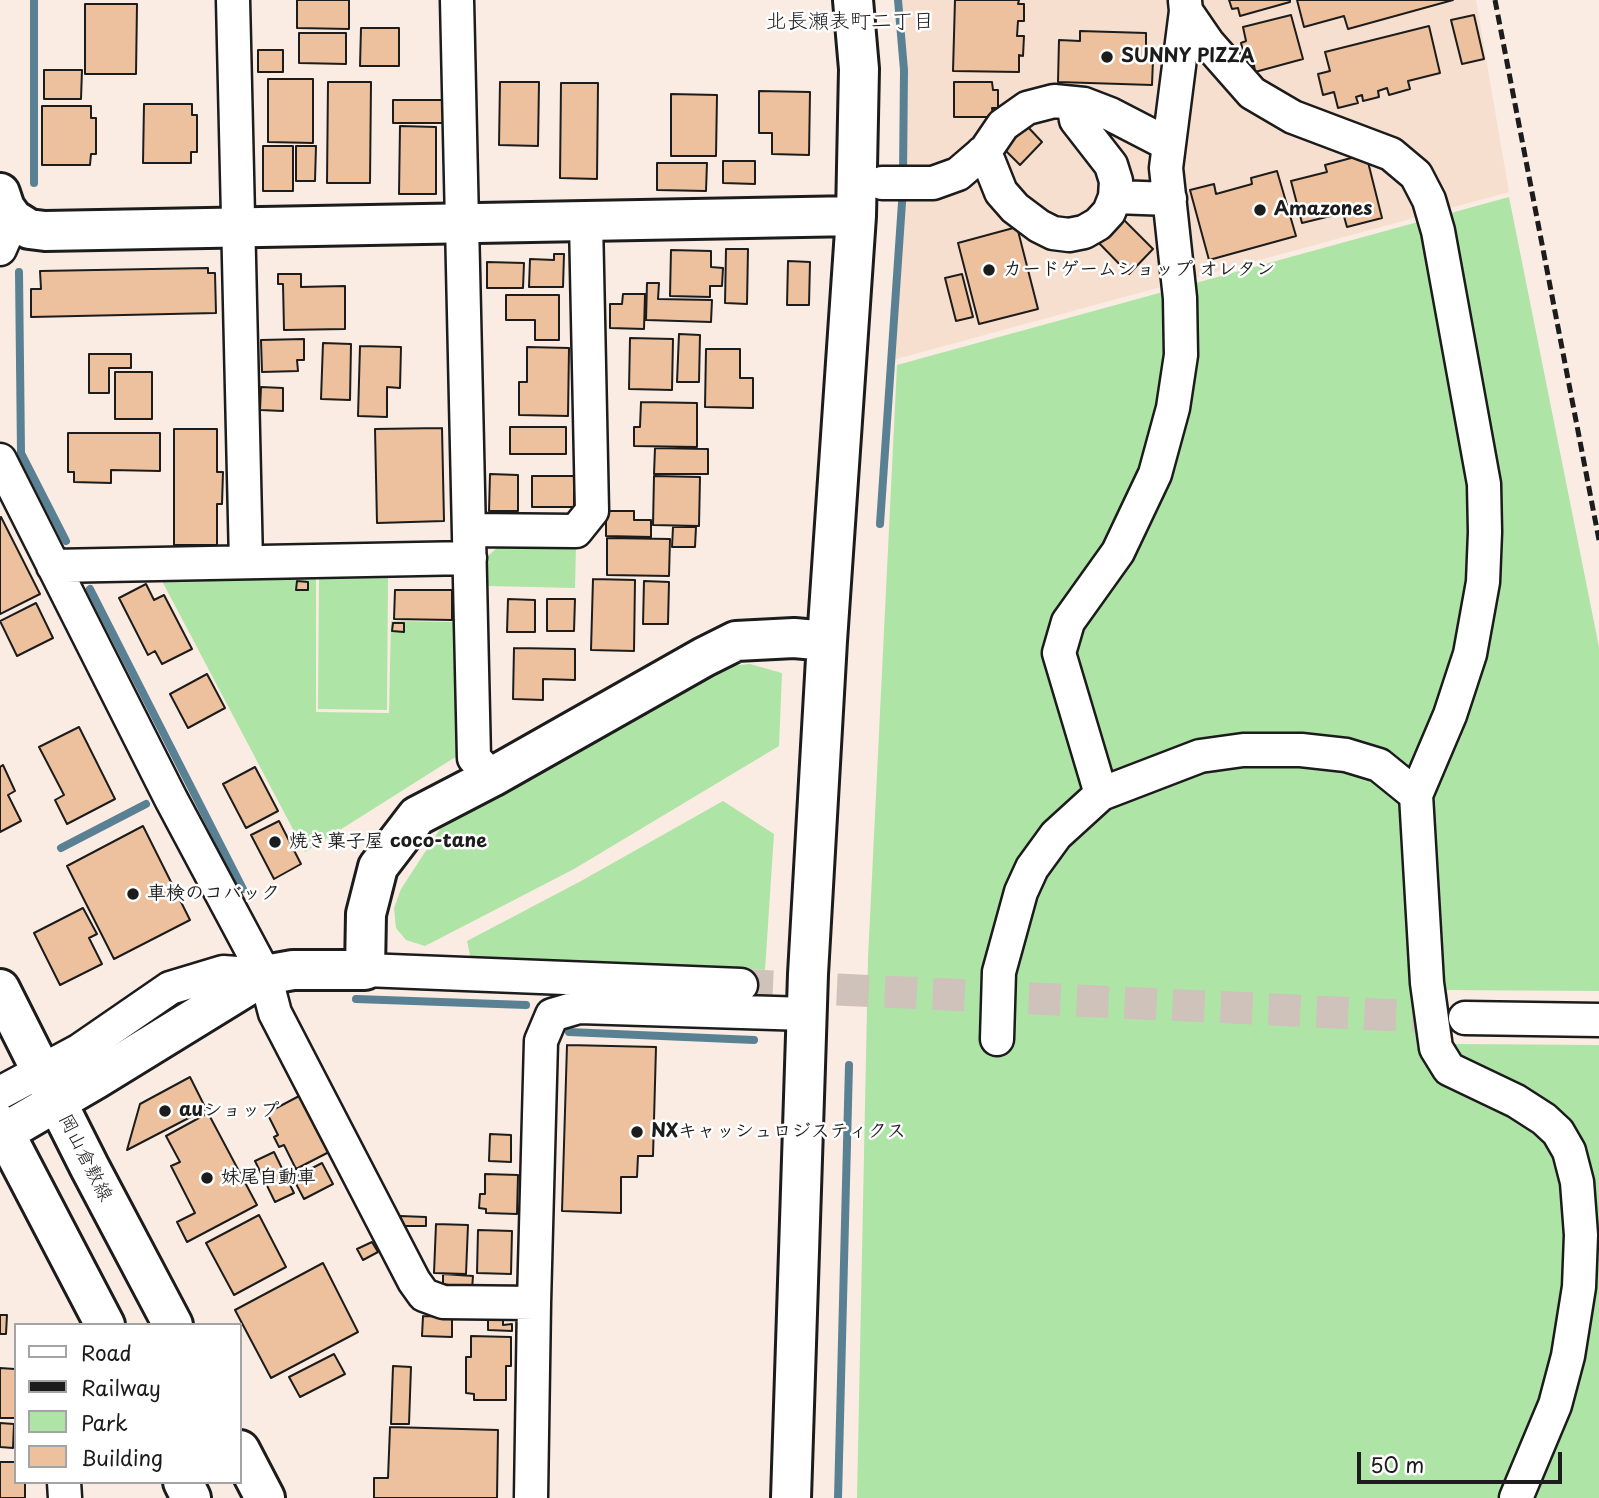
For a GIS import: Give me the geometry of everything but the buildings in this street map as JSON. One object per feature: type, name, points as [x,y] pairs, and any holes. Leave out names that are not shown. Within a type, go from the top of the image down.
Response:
[{"type":"street","points":[[233,0],[246,562]]},
{"type":"street","points":[[457,0],[474,758],[492,777]]},
{"type":"street","points":[[791,1498],[807,1014],[827,641],[856,216],[859,69],[853,0]]},
{"type":"street","points":[[1101,794],[1059,653],[1068,622],[1118,552],[1155,474],[1173,408],[1181,355],[1180,298],[1166,168],[1186,6]]},
{"type":"street","points":[[1186,6],[1208,44],[1252,93],[1293,117],[1391,154],[1416,176],[1429,200],[1438,231],[1483,484],[1485,532],[1483,582],[1470,654],[1450,715],[1416,795],[1427,983],[1436,1048],[1449,1069],[1475,1084],[1516,1101],[1544,1119],[1558,1132],[1569,1151],[1577,1182],[1581,1234],[1579,1287],[1568,1356],[1555,1405],[1516,1498]]},
{"type":"street","points":[[896,183],[933,183],[958,174],[982,153],[1003,125],[1027,108],[1054,102],[1084,104],[1110,114],[1168,144]]},
{"type":"street","points":[[982,153],[989,162],[1001,192],[1015,208],[1039,226],[1053,233],[1069,235],[1091,228],[1109,212],[1115,197],[1116,181],[1111,165],[1076,120],[1073,103]]},
{"type":"street","points":[[1115,197],[1170,199]]},
{"type":"street","points":[[4,220],[29,229],[46,231],[856,216]]},
{"type":"street","points":[[53,566],[246,562],[470,544],[576,531],[592,511],[586,221]]},
{"type":"street","points":[[0,460],[159,775],[265,975],[275,1013],[414,1281],[424,1295],[443,1302],[534,1303]]},
{"type":"street","points":[[365,970],[366,914],[378,867],[418,816],[736,641],[794,638],[827,641]]},
{"type":"street","points":[[997,1039],[999,972],[1021,892],[1032,868],[1056,835],[1101,794],[1200,756],[1243,750],[1301,750],[1346,755],[1379,765],[1416,795]]},
{"type":"street","points":[[104,1323],[1,1130],[49,1086],[265,975],[293,970],[365,970],[741,985]]},
{"type":"street","name":"岡山倉敷線","points":[[0,989],[172,1323]]},
{"type":"street","points":[[531,1498],[541,1041],[552,1015],[579,1007],[807,1014]]},
{"type":"street","points":[[1465,1018],[1599,1020]]},
{"type":"street","points":[[0,1093],[49,1086]]},
{"type":"street","points":[[242,1454],[265,1498]]},
{"type":"shaded area","points":[[901,0],[1476,0],[1509,192],[893,360],[904,204],[908,77]]},
{"type":"green space","points":[[1509,197],[1599,647],[1599,991],[1447,990],[1453,1044],[1599,1045],[1599,1498],[857,1498],[868,958],[897,365]]},
{"type":"green space","points":[[501,544],[576,545],[575,588],[488,586],[488,556]]},
{"type":"green space","points":[[316,578],[316,712],[389,713],[391,621],[458,622],[457,756],[305,852],[162,581]]},
{"type":"green space","points":[[319,578],[388,578],[387,710],[318,709]]},
{"type":"green space","points":[[750,664],[782,673],[779,746],[574,869],[425,946],[406,940],[396,928],[394,908],[401,889],[442,826],[496,785],[715,667]]},
{"type":"green space","points":[[723,801],[774,834],[765,970],[471,960],[467,941]]},
{"type":"waterway","points":[[34,0],[34,183]]},
{"type":"waterway","points":[[898,0],[904,70],[903,175]]},
{"type":"waterway","points":[[880,524],[903,188]]},
{"type":"waterway","points":[[19,272],[21,453],[66,541]]},
{"type":"waterway","points":[[90,589],[243,889]]},
{"type":"waterway","points":[[61,848],[146,804]]},
{"type":"waterway","points":[[356,999],[526,1005]]},
{"type":"waterway","points":[[569,1032],[754,1040]]},
{"type":"waterway","points":[[838,1498],[849,1065]]},
{"type":"tunnel","points":[[741,985],[1457,1018]]},
{"type":"railway","points":[[1495,0],[1599,540]]},
{"type":"place","name":"SUNNY PIZZA","points":[[1107,57]]},
{"type":"place","name":"Amazones","points":[[1260,210]]},
{"type":"place","name":"カードゲームショップ オレタン","points":[[989,270]]},
{"type":"place","name":"焼き菓子屋 coco-tane","points":[[275,842]]},
{"type":"place","name":"車検のコバック","points":[[133,894]]},
{"type":"place","name":"auショップ","points":[[165,1111]]},
{"type":"place","name":"NXキャッシュロジスティクス","points":[[637,1132]]},
{"type":"place","name":"妹尾自動車","points":[[207,1178]]},
{"type":"district","name":"北長瀬表町二丁目","points":[[850,22]]}]
